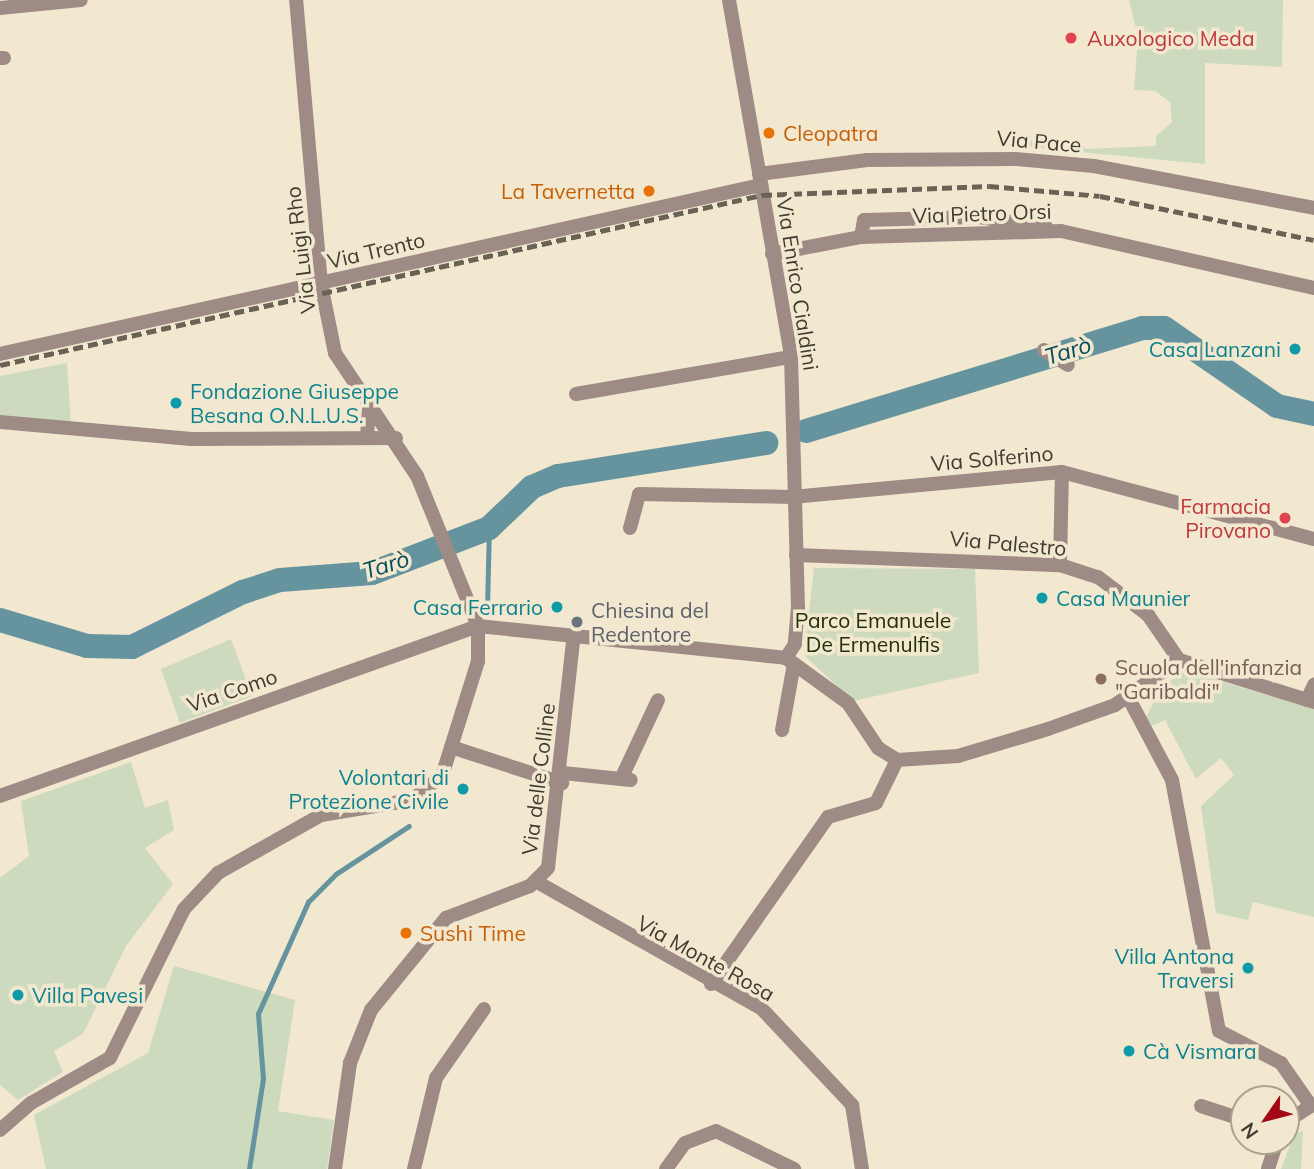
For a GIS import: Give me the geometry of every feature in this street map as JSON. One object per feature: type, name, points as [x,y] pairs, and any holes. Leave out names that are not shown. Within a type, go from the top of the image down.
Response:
[{"type":"street","points":[[0,8],[80,0]]},
{"type":"street","name":"Via Luigi Rho","points":[[296,0],[321,284],[335,353],[358,392],[396,438],[478,626]]},
{"type":"street","name":"Via Enrico Cialdini","points":[[729,0],[791,357],[796,643],[790,661],[782,730]]},
{"type":"street","name":"Via Pace","points":[[760,180],[867,160],[1018,159],[1094,166],[1314,208]]},
{"type":"street","name":"Via Trento","points":[[0,354],[321,284],[760,180]]},
{"type":"street","name":"Via Pietro Orsi","points":[[772,254],[860,231],[1061,231],[1314,288]]},
{"type":"street","points":[[1044,350],[1068,365]]},
{"type":"street","points":[[576,394],[791,357]]},
{"type":"street","points":[[367,437],[369,405]]},
{"type":"street","points":[[0,422],[191,439],[396,438]]},
{"type":"street","points":[[1060,565],[1062,472]]},
{"type":"street","name":"Via Solferino","points":[[630,528],[639,494],[792,497],[1062,472],[1314,538]]},
{"type":"street","name":"Via Palestro","points":[[796,555],[1060,565],[1098,577],[1148,615],[1179,660]]},
{"type":"street","points":[[0,1130],[31,1103],[110,1058],[178,918],[218,873],[321,815],[412,800],[442,776],[478,661],[478,626],[658,642],[790,661],[848,703],[877,748],[897,760],[958,756],[1070,721],[1127,695],[1179,660],[1311,701],[1314,684]]},
{"type":"street","name":"Via Como","points":[[0,796],[478,626]]},
{"type":"street","name":"Via delle Colline","points":[[335,1169],[350,1063],[371,1010],[446,918],[537,882],[554,853],[574,633]]},
{"type":"street","points":[[1127,695],[1172,780],[1219,1031],[1261,1057],[1281,1063],[1312,1106]]},
{"type":"street","points":[[451,747],[562,778],[626,780],[658,700]]},
{"type":"street","points":[[711,984],[828,817],[876,803],[897,760]]},
{"type":"street","name":"Via Monte Rosa","points":[[537,882],[711,984],[762,1009],[852,1105],[862,1169]]},
{"type":"street","points":[[414,1169],[436,1078],[484,1009]]},
{"type":"street","points":[[1201,1106],[1230,1115]]},
{"type":"street","points":[[666,1169],[685,1143],[716,1131],[794,1169]]},
{"type":"green space","points":[[1129,0],[1283,0],[1282,67],[1205,63],[1205,164],[1080,152],[1077,139],[1086,149],[1156,146],[1156,136],[1172,122],[1170,102],[1155,91],[1134,90],[1138,37]]},
{"type":"green space","points":[[1072,139],[1071,151],[1022,146],[1025,141]]},
{"type":"green space","points":[[67,363],[71,425],[0,417],[0,376]]},
{"type":"green space","name":"Parco Emanuele De Ermenulfis","points":[[814,568],[975,569],[979,673],[853,701],[804,655]]},
{"type":"green space","points":[[231,639],[252,696],[180,723],[161,669]]},
{"type":"green space","points":[[1186,671],[1314,709],[1314,917],[1253,902],[1248,920],[1216,913],[1201,806],[1234,775],[1221,758],[1196,779],[1165,720],[1151,726],[1146,717],[1162,686]]},
{"type":"green space","points":[[131,762],[145,808],[168,800],[174,830],[145,848],[173,884],[126,946],[83,1034],[54,1051],[63,1072],[18,1100],[0,1085],[0,878],[29,856],[21,801]]},
{"type":"green space","points":[[174,966],[295,1000],[278,1111],[334,1120],[327,1169],[46,1169],[34,1115],[148,1053]]},
{"type":"green space","points":[[1303,1131],[1301,1169],[1281,1169],[1286,1155],[1300,1155],[1300,1132]]},
{"type":"waterway","name":"Tarò","points":[[806,431],[1142,328],[1164,328],[1277,406],[1314,414]]},
{"type":"waterway","name":"Tarò","points":[[0,620],[87,646],[132,647],[243,592],[280,580],[372,573],[489,528],[532,487],[558,476],[766,443]]},
{"type":"waterway","points":[[487,608],[489,528]]},
{"type":"waterway","points":[[249,1169],[263,1079],[258,1014],[308,902],[336,874],[409,826]]},
{"type":"railway","points":[[0,365],[762,195],[989,186],[1100,196],[1314,240]]},
{"type":"place","name":"Auxologico Meda","points":[[1071,38]]},
{"type":"place","name":"Cleopatra","points":[[769,133]]},
{"type":"place","name":"La Tavernetta","points":[[649,191]]},
{"type":"place","name":"Casa Lanzani","points":[[1295,349]]},
{"type":"place","name":"Fondazione Giuseppe Besana O.N.L.U.S.","points":[[176,403]]},
{"type":"place","name":"Farmacia Pirovano","points":[[1285,518]]},
{"type":"place","name":"Casa Maunier","points":[[1042,598]]},
{"type":"place","name":"Casa Ferrario","points":[[557,607]]},
{"type":"place","name":"Chiesina del Redentore","points":[[577,622]]},
{"type":"place","name":"Scuola dell'infanzia \"Garibaldi\"","points":[[1101,679]]},
{"type":"place","name":"Volontari di Protezione Civile","points":[[463,789]]},
{"type":"place","name":"Sushi Time","points":[[406,933]]},
{"type":"place","name":"Villa Antona Traversi","points":[[1248,968]]},
{"type":"place","name":"Villa Pavesi","points":[[18,995]]},
{"type":"place","name":"Cà Vismara","points":[[1129,1051]]}]
